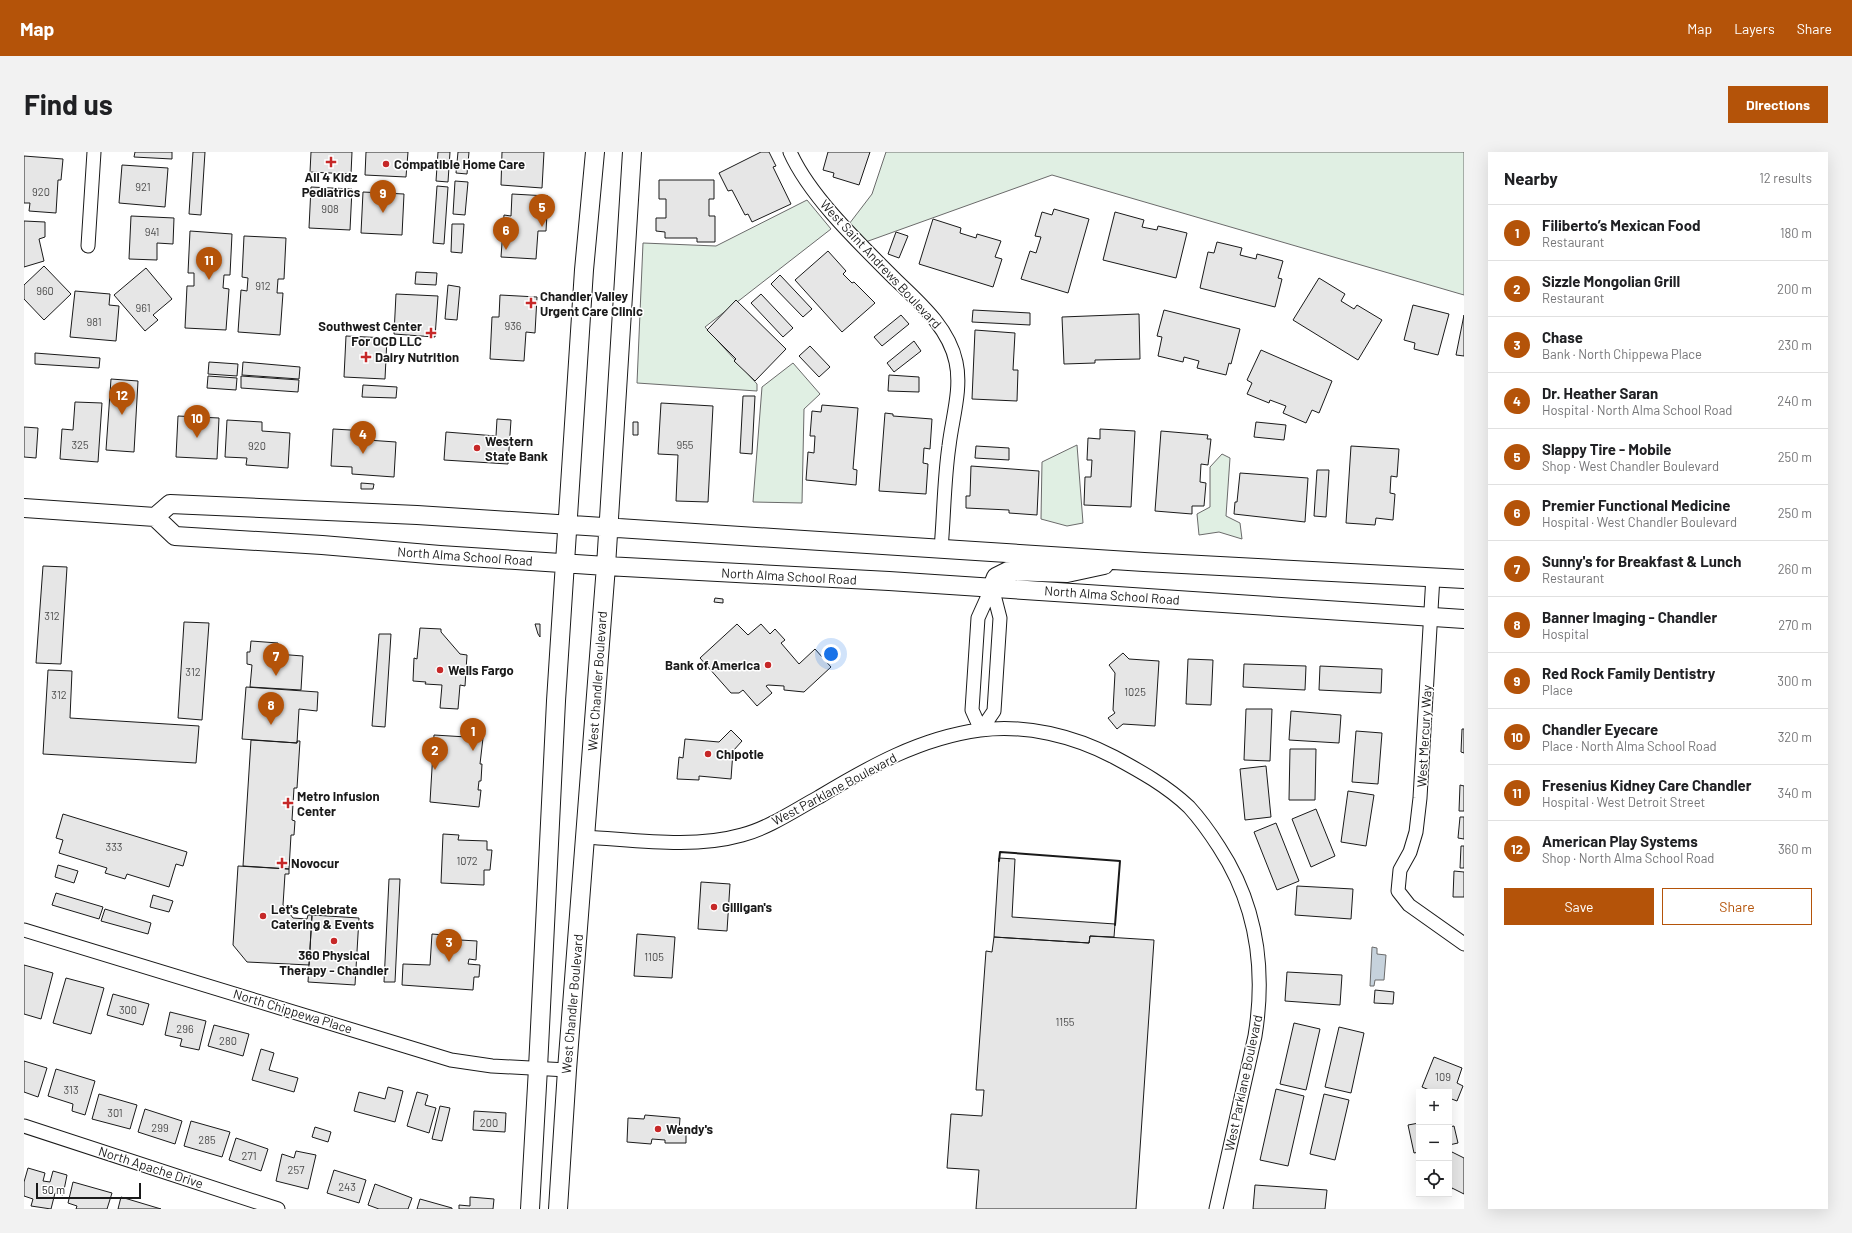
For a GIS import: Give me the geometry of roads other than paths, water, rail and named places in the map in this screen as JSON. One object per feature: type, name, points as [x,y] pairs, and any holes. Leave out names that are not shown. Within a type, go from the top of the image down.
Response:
[{"type":"main road","points":[[530,1209],[556,701],[584,270],[595,152]]},
{"type":"main road","name":"West Chandler Boulevard","points":[[558,1209],[567,1070],[606,566],[632,152]]},
{"type":"main road","points":[[24,508],[155,517],[170,504],[425,516],[1123,560],[1464,578]]},
{"type":"main road","name":"North Alma School Road","points":[[155,517],[175,536],[322,545],[440,555],[606,566],[992,587],[1464,619]]},
{"type":"main road","points":[[992,587],[996,577],[1008,571],[1067,573],[1123,560]]},
{"type":"street","points":[[88,246],[94,152]]},
{"type":"street","name":"West Saint Andrews Boulevard","points":[[790,152],[815,193],[860,244],[931,314],[946,336],[956,362],[957,394],[950,436],[941,549]]},
{"type":"street","name":"West Mercury Way","points":[[1432,576],[1431,617],[1420,798],[1416,832],[1410,852],[1400,870],[1398,891],[1409,905],[1464,944]]},
{"type":"street","points":[[981,730],[972,710],[978,618],[992,587]]},
{"type":"street","points":[[981,730],[994,711],[1000,618],[992,587]]},
{"type":"street","name":"West Parklane Boulevard","points":[[585,837],[694,843],[743,835],[783,817],[874,765],[936,739],[981,730],[1032,730],[1067,738],[1098,749],[1145,773],[1188,807],[1207,829],[1230,864],[1242,888],[1251,916],[1258,955],[1260,980],[1259,1009],[1255,1036],[1216,1209]]},
{"type":"street","name":"North Chippewa Place","points":[[24,930],[451,1060],[492,1066],[567,1070]]},
{"type":"street","name":"North Apache Drive","points":[[24,1126],[278,1209]]},
{"type":"place","name":"All 4 Kidz Pediatrics","points":[[331,162]]},
{"type":"place","name":"Compatible Home Care","points":[[386,164]]},
{"type":"place","name":"Red Rock Family Dentistry","points":[[383,213]]},
{"type":"place","name":"Slappy Tire - Mobile","points":[[542,227]]},
{"type":"place","name":"Premier Functional Medicine","points":[[506,250]]},
{"type":"place","name":"Fresenius Kidney Care Chandler","points":[[209,280]]},
{"type":"place","name":"Chandler Valley Urgent Care Clinic","points":[[531,303]]},
{"type":"place","name":"Southwest Center For OCD LLC","points":[[431,333]]},
{"type":"place","name":"Dairy Nutrition","points":[[366,357]]},
{"type":"place","name":"American Play Systems","points":[[122,415]]},
{"type":"place","name":"Chandler Eyecare","points":[[197,438]]},
{"type":"place","name":"Western State Bank","points":[[477,448]]},
{"type":"place","name":"Dr. Heather Saran","points":[[363,454]]},
{"type":"place","name":"Bank of America","points":[[768,665]]},
{"type":"place","name":"Wells Fargo","points":[[440,670]]},
{"type":"place","name":"Sunny's for Breakfast & Lunch","points":[[276,676]]},
{"type":"place","name":"Banner Imaging - Chandler","points":[[271,725]]},
{"type":"place","name":"Filiberto’s Mexican Food","points":[[473,751]]},
{"type":"place","name":"Chipotle","points":[[708,754]]},
{"type":"place","name":"Sizzle Mongolian Grill","points":[[435,770]]},
{"type":"place","name":"Metro Infusion Center","points":[[288,803]]},
{"type":"place","name":"Novocur","points":[[282,863]]},
{"type":"place","name":"Gilligan's","points":[[714,907]]},
{"type":"place","name":"Let's Celebrate Catering & Events","points":[[263,916]]},
{"type":"place","name":"360 Physical Therapy - Chandler","points":[[334,941]]},
{"type":"place","name":"Chase","points":[[449,962]]},
{"type":"place","name":"Wendy's","points":[[658,1129]]}]
